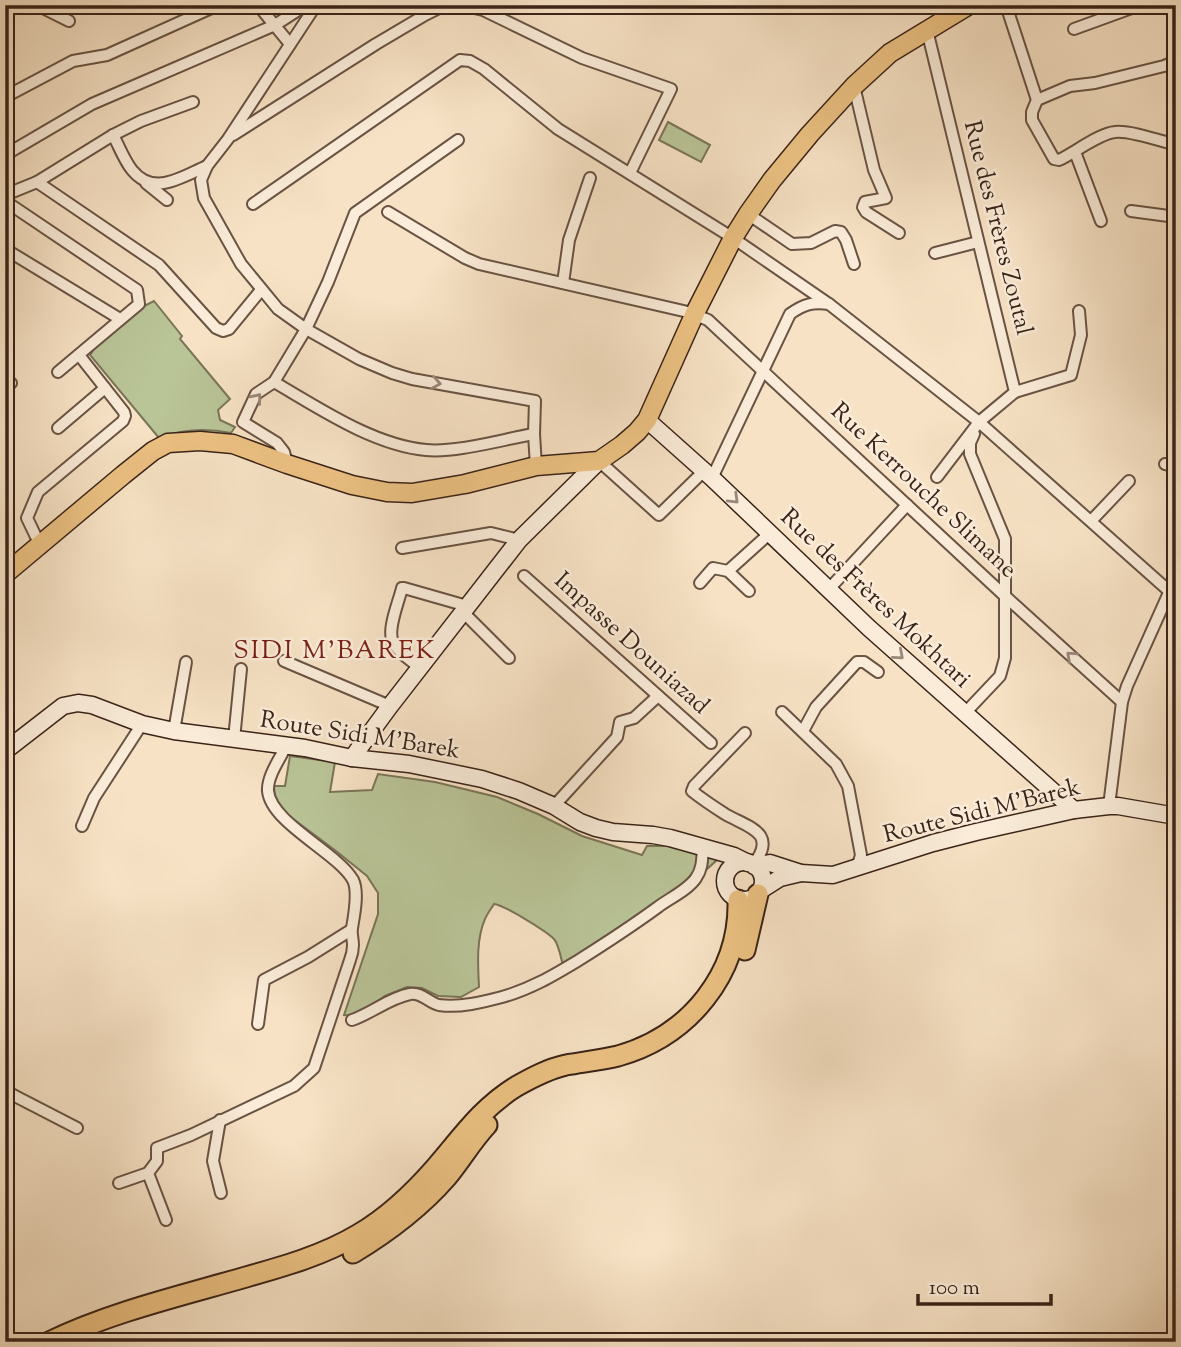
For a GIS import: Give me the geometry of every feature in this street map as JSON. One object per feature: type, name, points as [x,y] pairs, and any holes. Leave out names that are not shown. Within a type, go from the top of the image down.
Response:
[{"type":"highway","points":[[83,1342],[119,1328],[298,1276],[353,1253],[387,1232],[418,1207],[445,1179],[484,1129],[521,1096],[541,1084],[565,1076],[646,1059],[673,1044],[708,1014],[733,978],[749,938],[760,892]]},
{"type":"highway","points":[[49,1342],[115,1316],[312,1257],[363,1232],[421,1183],[475,1120],[506,1093],[553,1069],[619,1055],[644,1046],[668,1033],[690,1015],[709,994],[728,962],[738,924],[738,900]]},
{"type":"main road","points":[[352,758],[519,540],[599,461],[622,445],[642,426],[733,238],[772,180],[855,86],[890,52],[969,5]]},
{"type":"main road","name":"Rue des Frères Mokhtari","points":[[642,426],[708,474],[828,590],[1074,810]]},
{"type":"main road","points":[[5,574],[143,459],[168,443],[200,441],[233,444],[352,485],[387,492],[412,493],[465,484],[536,466],[599,461]]},
{"type":"main road","name":"Route Sidi M'Barek","points":[[5,751],[64,706],[92,705],[142,724],[174,731],[305,748],[352,758],[458,773],[519,791],[596,828],[653,835],[734,856],[752,864],[775,864],[801,873],[833,875],[933,843],[1074,810],[1108,806],[1176,816]]},
{"type":"main road","points":[[709,849],[722,863],[725,882],[729,893],[738,900],[749,900],[760,892],[763,879],[752,864],[737,864],[725,876]]},
{"type":"main road","name":"Route Sidi M'Barek","points":[[760,892],[780,878],[801,873]]},
{"type":"street","points":[[37,5],[69,22]]},
{"type":"street","points":[[5,97],[73,61],[107,55],[218,5]]},
{"type":"street","points":[[258,5],[290,44]]},
{"type":"street","points":[[5,155],[92,104],[275,25],[306,5]]},
{"type":"street","points":[[316,5],[228,139],[207,166],[201,180],[204,198],[241,264],[278,309],[306,329],[359,359],[392,373],[535,401],[536,466]]},
{"type":"street","points":[[228,139],[376,44],[445,5]]},
{"type":"street","points":[[462,5],[483,10],[582,58],[671,89],[630,173]]},
{"type":"street","points":[[1006,5],[1037,100],[1032,120],[1054,159],[1059,160],[1097,138],[1115,132],[1176,145]]},
{"type":"street","points":[[1074,29],[1140,5]]},
{"type":"street","name":"Rue des Frères Zoutal","points":[[927,30],[1015,392]]},
{"type":"street","points":[[253,204],[460,60],[470,61],[484,69],[558,129],[733,238],[829,304],[979,422],[1169,591]]},
{"type":"street","points":[[1037,100],[1070,86],[1095,83],[1176,61]]},
{"type":"street","points":[[855,86],[874,170],[886,198],[865,202],[863,207],[866,212],[899,233]]},
{"type":"street","points":[[5,195],[37,182],[141,121],[193,102]]},
{"type":"street","points":[[113,135],[131,169],[167,200]]},
{"type":"street","points":[[287,464],[284,452],[277,443],[243,422],[256,394],[274,382],[306,329],[355,213],[458,140]]},
{"type":"street","points":[[1075,152],[1101,221]]},
{"type":"street","points":[[146,183],[161,184],[207,166]]},
{"type":"street","points":[[562,283],[569,240],[590,178]]},
{"type":"street","points":[[37,182],[159,265],[216,328],[223,331],[229,329],[261,289]]},
{"type":"street","points":[[5,201],[137,290],[139,304],[58,372]]},
{"type":"street","points":[[1131,211],[1176,217]]},
{"type":"street","points":[[388,212],[479,264],[695,313]]},
{"type":"street","points":[[748,214],[792,244],[811,243],[841,232],[854,264]]},
{"type":"street","points":[[935,253],[978,242]]},
{"type":"street","points":[[5,249],[120,319]]},
{"type":"street","points":[[599,461],[659,515],[708,474],[764,372],[790,314],[814,302],[829,304]]},
{"type":"street","points":[[937,477],[979,422],[1015,392],[1072,376],[1081,335],[1079,311]]},
{"type":"street","name":"Rue Kerrouche Slimane","points":[[695,313],[708,320],[1122,702]]},
{"type":"street","points":[[40,545],[27,518],[37,492],[125,416],[79,355]]},
{"type":"street","points":[[274,382],[378,438],[427,450],[456,448],[534,433]]},
{"type":"street","points":[[58,428],[105,388]]},
{"type":"street","points":[[965,713],[1000,676],[1004,668],[1004,539],[970,454],[970,443],[979,422]]},
{"type":"street","points":[[1091,521],[1129,481]]},
{"type":"street","points":[[828,590],[907,505]]},
{"type":"street","points":[[402,548],[491,533],[519,540]]},
{"type":"street","points":[[728,571],[769,534]]},
{"type":"street","points":[[700,583],[713,568],[728,571],[749,591]]},
{"type":"street","name":"Impasse Douniazad","points":[[524,576],[711,743]]},
{"type":"street","points":[[1108,806],[1126,686],[1176,577]]},
{"type":"street","points":[[419,668],[396,647],[392,639],[391,630],[404,587],[465,609],[509,658]]},
{"type":"street","points":[[284,661],[390,706]]},
{"type":"street","points":[[174,731],[186,662]]},
{"type":"street","points":[[803,731],[816,707],[858,662],[864,662],[878,672]]},
{"type":"street","points":[[234,739],[241,669]]},
{"type":"street","points":[[554,806],[617,737],[620,722],[634,718],[658,696]]},
{"type":"street","points":[[782,712],[836,764],[848,786],[860,855],[857,868]]},
{"type":"street","points":[[82,827],[94,798],[142,724]]},
{"type":"street","points":[[745,733],[692,789],[726,814],[757,830],[762,849],[752,864]]},
{"type":"street","points":[[119,1183],[148,1174],[157,1161],[157,1148],[191,1135],[294,1086],[314,1068],[354,948],[351,930],[354,922],[355,884],[344,869],[277,811],[271,800],[269,783],[286,746]]},
{"type":"street","points":[[352,1020],[412,994],[421,995],[431,1003],[460,1005],[503,997],[540,984],[619,935],[688,886],[700,870],[709,849]]},
{"type":"street","points":[[258,1024],[264,980],[351,930]]},
{"type":"street","points":[[5,1089],[77,1128]]},
{"type":"street","points":[[220,1120],[213,1161],[221,1193]]},
{"type":"street","points":[[148,1174],[166,1220]]},
{"type":"green space","points":[[668,122],[710,145],[701,162],[659,140]]},
{"type":"green space","points":[[154,301],[182,336],[180,339],[230,399],[218,410],[220,420],[235,427],[231,433],[195,430],[159,438],[90,355],[95,347],[140,308]]},
{"type":"green space","points":[[290,756],[335,762],[330,792],[372,790],[378,774],[435,782],[497,797],[582,836],[642,855],[647,846],[682,846],[717,860],[696,879],[563,966],[554,939],[525,919],[494,904],[480,935],[479,987],[461,997],[438,996],[422,988],[407,987],[385,996],[356,1016],[344,1015],[378,914],[378,893],[367,876],[284,812],[275,800],[274,786],[285,786]]},
{"type":"district","name":"SIDI M'BAREK","points":[[335,651]]}]
